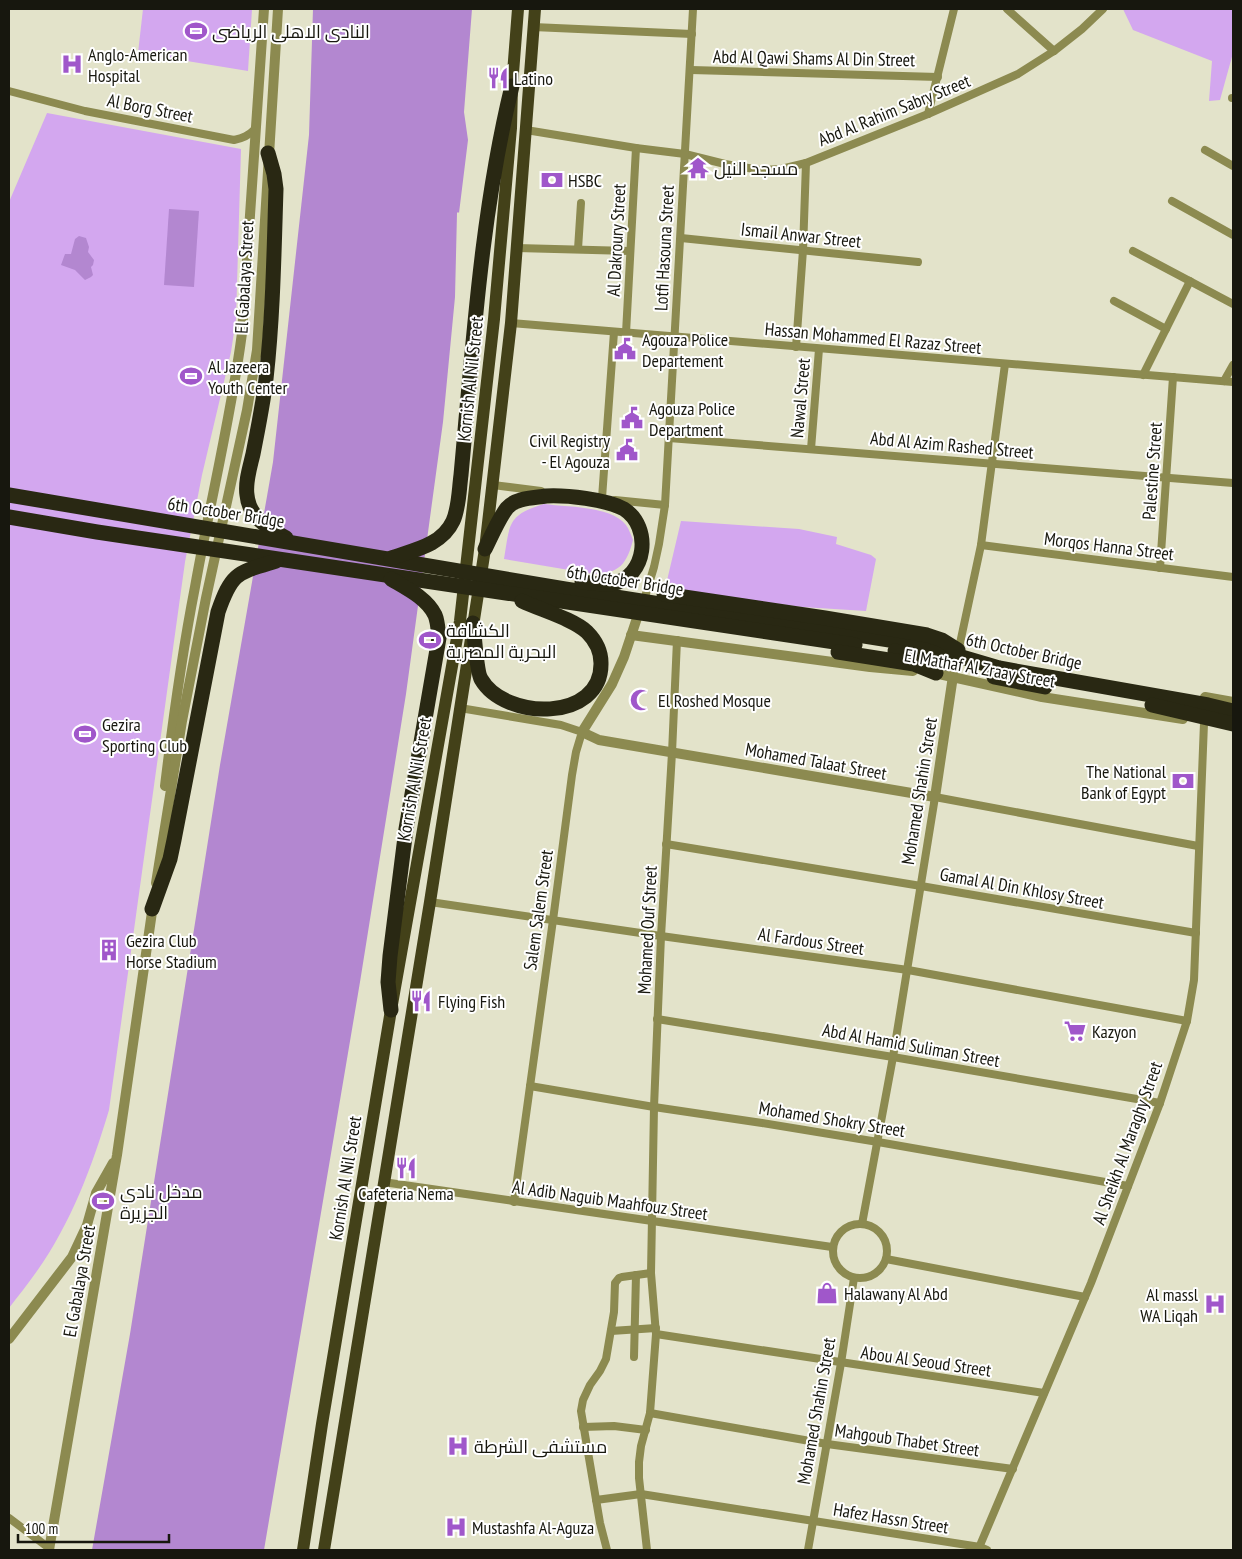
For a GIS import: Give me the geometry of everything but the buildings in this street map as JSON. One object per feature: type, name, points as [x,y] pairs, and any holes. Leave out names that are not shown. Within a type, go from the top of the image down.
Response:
[{"type":"highway","points":[[388,558],[420,549],[445,534],[453,521],[458,504],[480,275],[499,139],[512,86]]},
{"type":"highway","points":[[268,153],[276,189],[272,314],[266,380],[247,481],[247,496],[250,508],[261,523],[295,543]]},
{"type":"highway","name":"6th October Bridge","points":[[9,496],[388,558],[508,587],[539,598],[910,654],[997,678],[1162,707],[1233,724]]},
{"type":"highway","points":[[485,549],[507,508],[517,501],[549,496],[607,501],[625,510],[634,519],[641,531],[643,544],[641,557],[635,569],[625,578],[613,584],[549,578],[508,587]]},
{"type":"highway","name":"6th October Bridge","points":[[9,517],[383,575],[508,587],[565,589],[922,645],[999,668],[1233,711]]},
{"type":"highway","points":[[152,909],[172,850],[218,612],[233,579],[241,572],[279,559]]},
{"type":"highway","points":[[383,575],[407,588],[428,605],[434,614],[439,638],[406,829],[390,956],[388,982],[391,1010]]},
{"type":"highway","points":[[473,623],[480,678],[502,700],[517,706],[533,709],[566,707],[585,698],[598,681],[601,671],[599,650],[594,640],[577,625],[508,587]]},
{"type":"highway","points":[[565,589],[585,587],[646,592],[824,618],[927,636],[942,640],[958,650]]},
{"type":"highway","points":[[539,598],[568,610],[588,614],[914,664],[936,673]]},
{"type":"main road","name":"Kornish Al Nil Street","points":[[303,1550],[322,1424],[391,1010],[460,621],[494,319],[511,128],[518,9]]},
{"type":"main road","name":"Kornish Al Nil Street","points":[[324,1550],[430,902],[485,549],[511,323],[535,9]]},
{"type":"main road","points":[[322,1424],[331,1432],[343,1436]]},
{"type":"main road","points":[[316,1463],[327,1457],[340,1458]]},
{"type":"street","name":"El Gabalaya Street","points":[[158,869],[156,857],[176,693],[238,366],[242,333],[264,9]]},
{"type":"street","name":"El Gabalaya Street","points":[[49,1549],[117,1155],[152,909],[182,721],[257,350],[278,9]]},
{"type":"street","name":"Lotfi Hasouna Street","points":[[631,635],[654,567],[665,505],[693,9]]},
{"type":"street","points":[[928,114],[954,9]]},
{"type":"street","points":[[1007,9],[1054,51]]},
{"type":"street","name":"Abd Al Rahim Sabry Street","points":[[526,130],[686,154],[760,170],[806,163],[928,114],[1018,74],[1054,51],[1082,29],[1103,9]]},
{"type":"street","points":[[533,27],[692,34]]},
{"type":"street","name":"Abd Al Qawi Shams Al Din Street","points":[[690,70],[938,77]]},
{"type":"street","name":"Al Borg Street","points":[[9,90],[85,110],[234,140],[242,139],[255,129]]},
{"type":"street","name":"Al Dakroury Street","points":[[626,333],[636,148]]},
{"type":"street","points":[[1205,150],[1233,166]]},
{"type":"street","points":[[796,347],[803,250],[806,163]]},
{"type":"street","points":[[1172,201],[1233,235]]},
{"type":"street","points":[[578,250],[581,203]]},
{"type":"street","name":"Ismail Anwar Street","points":[[681,238],[918,262]]},
{"type":"street","points":[[517,248],[630,251]]},
{"type":"street","points":[[1133,251],[1233,304]]},
{"type":"street","points":[[1143,375],[1190,281]]},
{"type":"street","points":[[1114,301],[1166,329]]},
{"type":"street","name":"Hassan Mohammed El Razaz Street","points":[[511,323],[1233,382]]},
{"type":"street","points":[[607,501],[614,332]]},
{"type":"street","name":"Nawal Street","points":[[811,449],[820,349]]},
{"type":"street","name":"Mohamed Shahin Street","points":[[862,1224],[908,970],[953,676],[981,545],[990,463],[1005,364]]},
{"type":"street","points":[[1224,381],[1233,365]]},
{"type":"street","name":"Palestine Street","points":[[1160,568],[1173,377]]},
{"type":"street","name":"Abd Al Azim Rashed Street","points":[[669,438],[1233,483]]},
{"type":"street","points":[[493,485],[607,501],[665,505]]},
{"type":"street","name":"Morqos Hanna Street","points":[[981,545],[1233,577]]},
{"type":"street","name":"El Mathaf Al Zraay Street","points":[[645,597],[958,650],[1006,662],[1233,702]]},
{"type":"street","name":"El Mathaf Al Zraay Street","points":[[631,635],[870,667],[936,673],[1033,695],[1204,723],[1233,730]]},
{"type":"street","name":"Salem Salem Street","points":[[514,1202],[576,752],[582,732],[612,684],[631,635]]},
{"type":"street","name":"Mohamed Ouf Street","points":[[647,1550],[639,1462],[650,1413],[656,1331],[650,1273],[654,1107],[661,936],[678,640]]},
{"type":"street","name":"Mohamed Talaat Street","points":[[460,708],[561,725],[599,740],[935,797],[1198,846]]},
{"type":"street","name":"Al Sheikh Al Maraghy Street","points":[[982,1549],[1044,1393],[1085,1297],[1160,1103],[1187,1021],[1194,980],[1204,723]]},
{"type":"street","name":"Gamal Al Din Khlosy Street","points":[[666,844],[1196,933]]},
{"type":"street","name":"Al Fardous Street","points":[[430,902],[908,970],[1187,1021]]},
{"type":"street","name":"Abd Al Hamid Suliman Street","points":[[657,1019],[1160,1103]]},
{"type":"street","name":"Mohamed Shokry Street","points":[[530,1086],[654,1107],[762,1122],[1128,1186]]},
{"type":"street","points":[[9,1339],[72,1258],[87,1225],[96,1193],[117,1155]]},
{"type":"street","name":"Al Adib Naguib Maahfouz Street","points":[[383,1182],[832,1247]]},
{"type":"street","points":[[862,1224],[871,1226],[885,1240],[887,1249],[886,1259],[877,1272],[870,1276],[854,1278],[840,1270],[835,1263],[832,1247],[835,1239],[846,1227],[862,1224]]},
{"type":"street","points":[[886,1259],[1085,1297]]},
{"type":"street","points":[[608,1550],[600,1523],[581,1410],[583,1400],[590,1385],[603,1365],[614,1312],[615,1283],[619,1278],[650,1273]]},
{"type":"street","points":[[634,1357],[636,1275]]},
{"type":"street","name":"Mohamed Shahin Street","points":[[808,1550],[842,1363],[854,1278]]},
{"type":"street","name":"Abou Al Seoud Street","points":[[611,1331],[656,1331],[842,1363],[1044,1393]]},
{"type":"street","name":"Mahgoub Thabet Street","points":[[650,1413],[827,1444],[1013,1469]]},
{"type":"street","points":[[583,1427],[614,1426],[646,1430]]},
{"type":"street","name":"Hafez Hassn Street","points":[[596,1500],[641,1494],[982,1549]]},
{"type":"street","points":[[9,1518],[49,1549]]},
{"type":"shaded area","name":"النادى الاهلى الرياضى","points":[[143,9],[252,9],[248,71],[138,53]]},
{"type":"shaded area","points":[[313,9],[472,9],[464,112],[468,140],[459,213],[457,213],[455,297],[443,422],[406,694],[360,982],[264,1550],[92,1550],[130,1334],[220,765],[273,462],[309,135]]},
{"type":"shaded area","points":[[1123,9],[1233,9],[1233,53],[1220,100],[1209,101],[1212,61],[1133,30]]},
{"type":"shaded area","name":"Gezira Sporting Club","points":[[47,113],[241,149],[236,319],[231,352],[202,475],[185,562],[109,1110],[88,1173],[60,1234],[34,1276],[9,1308],[9,202]]},
{"type":"shaded area","points":[[169,209],[199,211],[194,287],[164,285]]},
{"type":"shaded area","points":[[79,236],[86,238],[89,247],[88,252],[94,260],[91,267],[93,275],[85,280],[75,270],[61,265],[65,254],[71,254],[75,239]]},
{"type":"shaded area","points":[[544,504],[600,511],[619,519],[627,527],[633,540],[625,561],[621,566],[610,572],[593,574],[504,559],[512,522],[523,512]]},
{"type":"shaded area","points":[[681,521],[799,529],[837,537],[836,544],[871,555],[876,559],[866,611],[802,607],[665,589]]},
{"type":"place","name":"النادى الاهلى الرياضى","points":[[196,31]]},
{"type":"place","name":"Anglo-American Hospital","points":[[72,64]]},
{"type":"place","name":"Latino","points":[[498,78]]},
{"type":"place","name":"مسجد النيل","points":[[698,168]]},
{"type":"place","name":"HSBC","points":[[552,180]]},
{"type":"place","name":"Agouza Police Departement","points":[[625,349]]},
{"type":"place","name":"Al Jazeera Youth Center","points":[[191,376]]},
{"type":"place","name":"Agouza Police Department","points":[[632,418]]},
{"type":"place","name":"Civil Registry - El Agouza","points":[[627,450]]},
{"type":"place","name":"الكشافة البحرية المصرية","points":[[430,640]]},
{"type":"place","name":"El Roshed Mosque","points":[[641,700]]},
{"type":"place","name":"Gezira Sporting Club","points":[[85,734]]},
{"type":"place","name":"The National Bank of Egypt","points":[[1183,781]]},
{"type":"place","name":"Gezira Club Horse Stadium","points":[[109,950]]},
{"type":"place","name":"Flying Fish","points":[[421,1001]]},
{"type":"place","name":"Kazyon","points":[[1075,1031]]},
{"type":"place","name":"Cafeteria Nema","points":[[406,1168]]},
{"type":"place","name":"مدخل نادى الجزيرة","points":[[103,1201]]},
{"type":"place","name":"Halawany Al Abd","points":[[827,1293]]},
{"type":"place","name":"Al massl WA Liqah","points":[[1215,1304]]},
{"type":"place","name":"مستشفى الشرطة","points":[[458,1446]]},
{"type":"place","name":"Mustashfa Al-Aguza","points":[[456,1527]]}]
